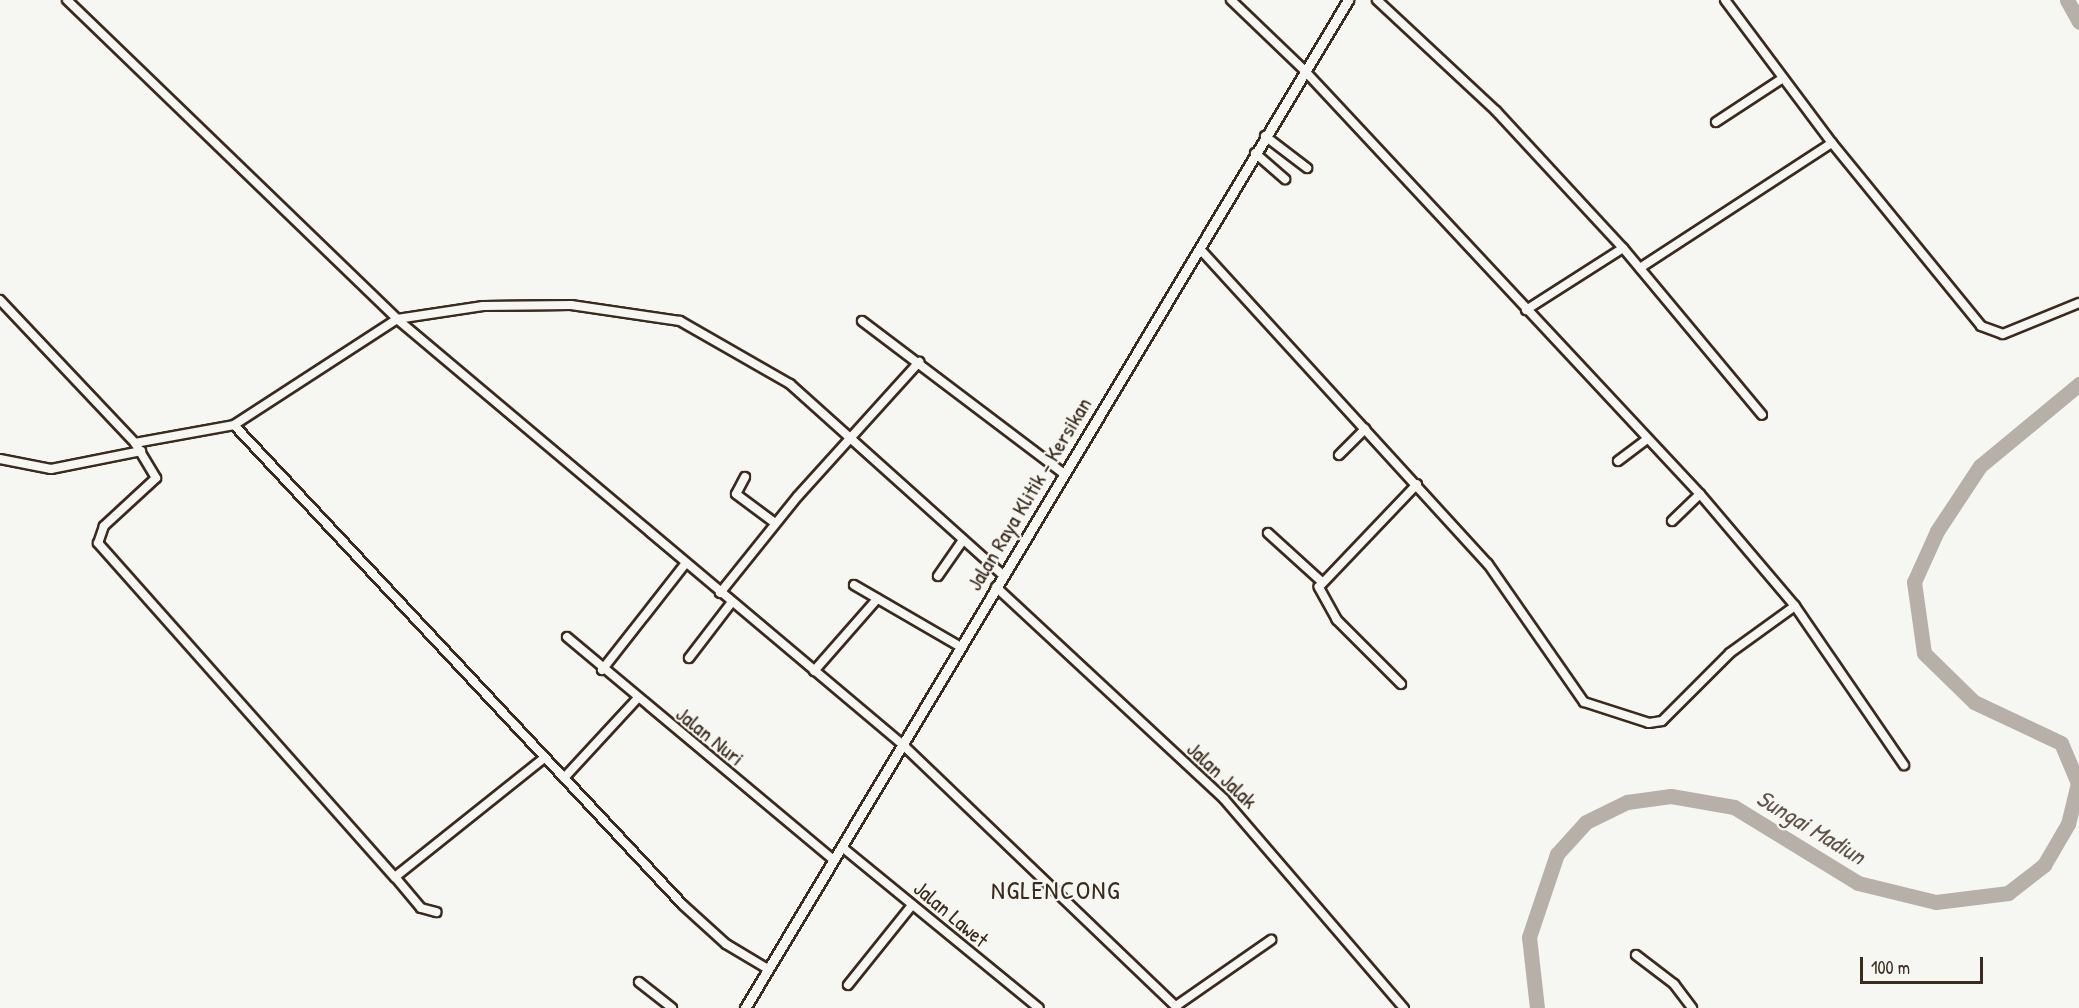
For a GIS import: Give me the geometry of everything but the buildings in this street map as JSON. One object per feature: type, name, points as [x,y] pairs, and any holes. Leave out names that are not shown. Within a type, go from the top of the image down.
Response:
[{"type":"street","points":[[67,0],[397,319],[685,564],[902,744],[1177,1007],[1270,940]]},
{"type":"street","points":[[1231,0],[1304,70],[1700,494],[1795,606],[1904,765]]},
{"type":"street","name":"Jalan Raya Klitik - Kersikan","points":[[744,1008],[1348,0]]},
{"type":"street","points":[[1377,0],[1496,111],[1623,248],[1762,415]]},
{"type":"street","points":[[1725,0],[1832,143],[1982,327],[2003,334],[2079,303]]},
{"type":"street","points":[[1716,122],[1783,78]]},
{"type":"street","points":[[1265,136],[1307,168]]},
{"type":"street","points":[[1640,268],[1832,143]]},
{"type":"street","points":[[1255,153],[1286,179]]},
{"type":"street","points":[[1526,310],[1623,248]]},
{"type":"street","points":[[1200,249],[1488,564],[1576,694],[1592,707],[1649,723],[1662,721],[1730,653],[1795,606]]},
{"type":"street","points":[[0,300],[135,443],[156,478],[104,525],[98,543],[421,908],[436,912]]},
{"type":"street","points":[[135,443],[234,425],[397,319],[510,304],[666,316],[750,358],[853,439],[1003,575]]},
{"type":"street","points":[[862,321],[1063,473]]},
{"type":"street","points":[[720,592],[775,523],[853,439],[919,362]]},
{"type":"street","points":[[234,425],[683,905],[726,944],[768,969]]},
{"type":"street","points":[[1339,455],[1365,429]]},
{"type":"street","points":[[1618,461],[1647,439]]},
{"type":"street","points":[[0,459],[51,469],[141,451]]},
{"type":"street","points":[[745,477],[736,494],[775,523]]},
{"type":"street","points":[[1401,684],[1337,620],[1320,594],[1321,581],[1417,484]]},
{"type":"street","points":[[1672,520],[1700,494]]},
{"type":"street","points":[[1268,533],[1321,581]]},
{"type":"street","points":[[938,576],[963,540]]},
{"type":"street","points":[[603,670],[685,564]]},
{"type":"street","points":[[854,585],[961,647]]},
{"type":"street","name":"Jalan Jalak","points":[[996,587],[1224,799],[1404,1008]]},
{"type":"street","points":[[814,671],[877,599]]},
{"type":"street","points":[[689,658],[732,602]]},
{"type":"street","name":"Jalan Nuri","points":[[567,638],[636,700],[834,860]]},
{"type":"street","points":[[564,778],[636,700]]},
{"type":"street","points":[[395,877],[544,758]]},
{"type":"street","name":"Jalan Lawet","points":[[842,847],[1039,1008]]},
{"type":"street","points":[[848,985],[912,905]]},
{"type":"street","points":[[1636,955],[1674,984],[1692,1008]]},
{"type":"street","points":[[639,982],[672,1008]]},
{"type":"waterway","name":"Sungai Madiun","points":[[2067,0],[2079,22]]},
{"type":"waterway","name":"Sungai Madiun","points":[[1537,1008],[1529,937],[1557,854],[1586,822],[1627,802],[1671,796],[1734,807],[1858,883],[1936,902],[2008,893],[2044,865],[2068,824],[2078,783],[2061,743],[1974,702],[1924,653],[1914,582],[1937,531],[1980,466],[2079,384]]},
{"type":"district","name":"NGLENCONG","points":[[1056,890]]}]
